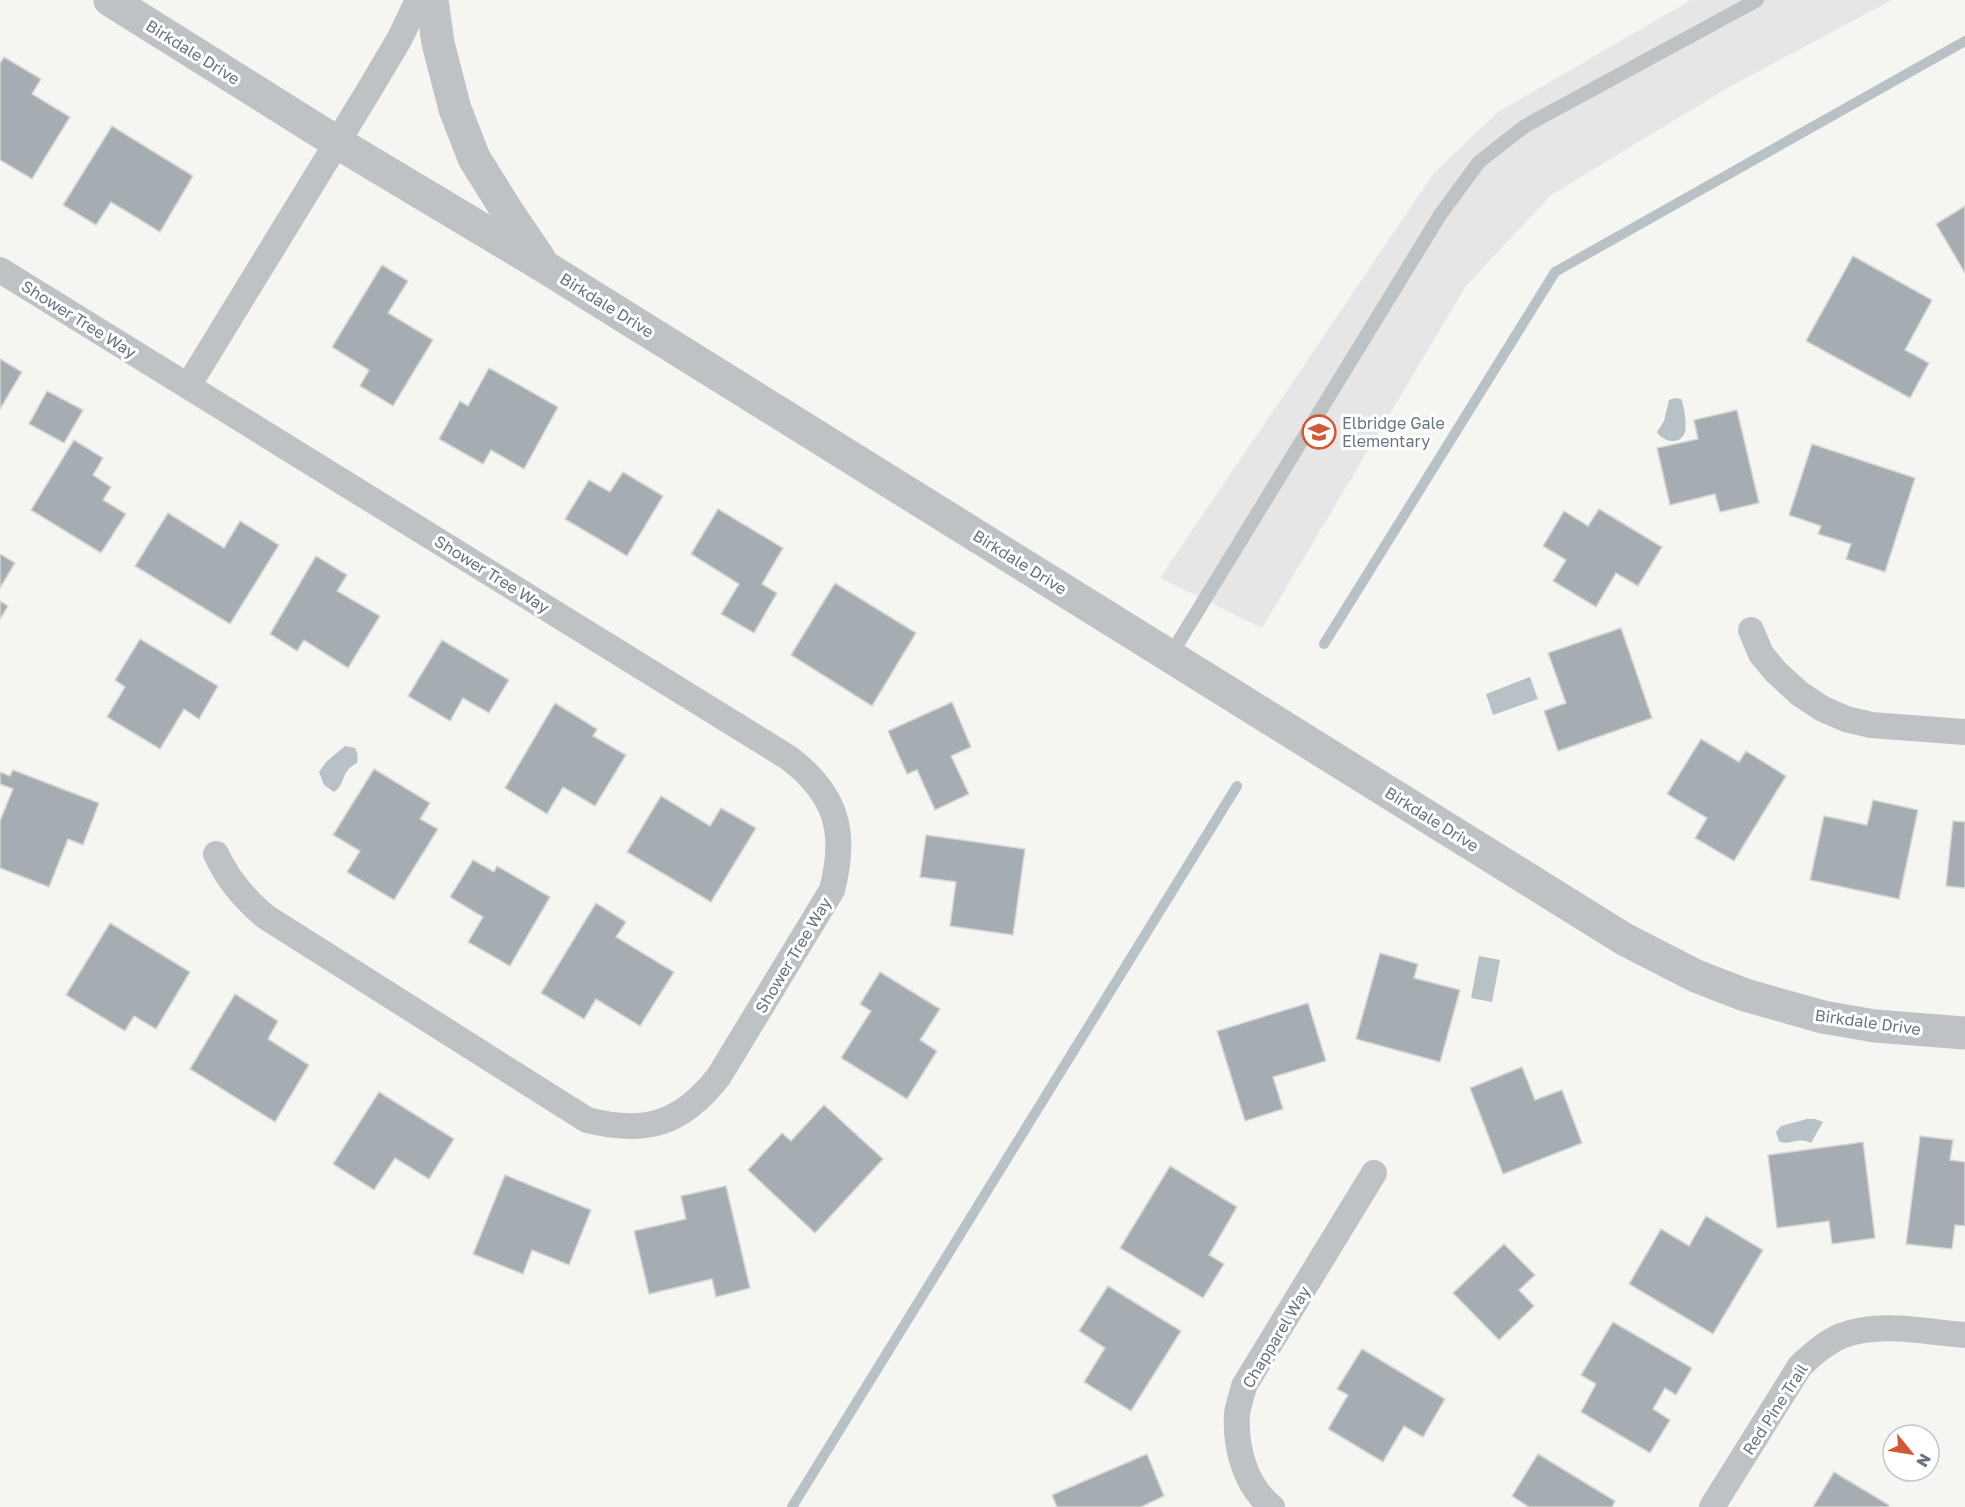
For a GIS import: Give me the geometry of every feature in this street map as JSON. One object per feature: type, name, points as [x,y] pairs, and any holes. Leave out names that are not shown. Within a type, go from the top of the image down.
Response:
[{"type":"street","name":"Birkdale Drive","points":[[110,0],[338,143],[545,267],[1624,939],[1696,976],[1745,996],[1823,1017],[1875,1026],[1965,1033]]},
{"type":"street","points":[[188,386],[338,143],[400,38],[418,0]]},
{"type":"street","points":[[432,0],[438,43],[455,109],[474,158],[545,267]]},
{"type":"street","name":"Shower Tree Way","points":[[0,270],[789,758],[807,772],[824,792],[834,815],[840,840],[839,866],[832,890],[719,1076],[704,1095],[684,1111],[662,1122],[637,1127],[611,1126],[587,1120],[266,917],[234,886],[216,854]]},
{"type":"street","points":[[1751,630],[1761,654],[1776,672],[1800,694],[1830,712],[1846,719],[1871,724],[1965,732]]},
{"type":"street","name":"Chapparel Way","points":[[1272,1507],[1253,1484],[1242,1461],[1237,1436],[1238,1411],[1244,1386],[1374,1173]]},
{"type":"street","name":"Red Pine Trail","points":[[1712,1507],[1800,1366],[1818,1349],[1841,1336],[1865,1330],[1890,1329],[1965,1335]]},
{"type":"lane","points":[[1170,656],[1440,215],[1479,162],[1525,126],[1757,0]]},
{"type":"shaded area","name":"Elbridge Gale Elementary","points":[[1691,0],[1892,0],[1729,87],[1551,195],[1466,286],[1262,628],[1160,578],[1434,173],[1498,112]]},
{"type":"shaded area","points":[[1675,398],[1682,401],[1686,429],[1683,436],[1676,441],[1671,441],[1663,438],[1657,432],[1664,421],[1669,400]]},
{"type":"shaded area","points":[[1530,677],[1538,699],[1493,715],[1486,694]]},
{"type":"shaded area","points":[[345,746],[355,748],[358,755],[357,763],[348,770],[341,785],[334,792],[324,785],[319,772],[326,762]]},
{"type":"shaded area","points":[[1479,956],[1500,960],[1492,1002],[1471,998]]},
{"type":"shaded area","points":[[1807,1119],[1823,1122],[1811,1143],[1779,1141],[1776,1132],[1781,1126]]},
{"type":"building","points":[[4,57],[41,79],[32,94],[70,117],[32,179],[0,160],[0,63]]},
{"type":"building","points":[[112,126],[193,176],[160,232],[111,202],[96,225],[63,205]]},
{"type":"building","points":[[1965,206],[1965,273],[1936,224]]},
{"type":"building","points":[[1853,256],[1932,300],[1905,350],[1929,363],[1910,398],[1806,341]]},
{"type":"building","points":[[382,265],[408,281],[388,313],[433,340],[393,406],[360,386],[369,370],[332,347]]},
{"type":"building","points":[[0,359],[22,372],[0,409]]},
{"type":"building","points":[[489,368],[558,407],[524,469],[491,450],[483,464],[439,439],[460,401],[468,406]]},
{"type":"building","points":[[47,391],[83,410],[64,443],[29,424]]},
{"type":"building","points":[[1737,410],[1759,503],[1720,512],[1715,494],[1670,505],[1657,448],[1698,439],[1694,420]]},
{"type":"building","points":[[74,440],[103,458],[93,475],[111,487],[103,500],[126,514],[101,553],[31,510]]},
{"type":"building","points":[[1812,444],[1915,478],[1885,572],[1846,559],[1851,544],[1818,534],[1821,526],[1789,515]]},
{"type":"building","points":[[623,472],[663,496],[627,556],[565,519],[589,480],[610,492]]},
{"type":"building","points":[[718,509],[783,548],[762,584],[777,593],[754,633],[721,614],[739,584],[691,554]]},
{"type":"building","points":[[1599,509],[1662,547],[1638,586],[1616,573],[1596,607],[1553,581],[1566,560],[1543,546],[1564,511],[1588,526]]},
{"type":"building","points":[[168,513],[224,548],[240,521],[279,545],[230,624],[135,566]]},
{"type":"building","points":[[0,554],[15,563],[0,588]]},
{"type":"building","points":[[316,556],[347,575],[337,591],[380,616],[348,668],[304,640],[297,651],[270,634]]},
{"type":"building","points":[[835,583],[916,633],[872,706],[791,655]]},
{"type":"building","points":[[0,601],[8,606],[0,619]]},
{"type":"building","points":[[1621,628],[1652,718],[1558,751],[1544,711],[1566,703],[1548,653]]},
{"type":"building","points":[[140,639],[218,686],[199,719],[184,709],[160,749],[107,717],[125,687],[115,680]]},
{"type":"building","points":[[442,640],[509,680],[489,713],[463,698],[450,721],[408,696]]},
{"type":"building","points":[[952,702],[971,747],[951,756],[969,794],[935,810],[917,770],[907,774],[888,731]]},
{"type":"building","points":[[555,703],[597,729],[593,736],[626,755],[595,806],[563,787],[547,814],[505,788]]},
{"type":"building","points":[[1701,739],[1739,762],[1746,751],[1786,776],[1734,861],[1695,838],[1707,818],[1667,794]]},
{"type":"building","points":[[374,769],[430,803],[420,819],[438,829],[394,900],[347,872],[360,851],[333,835]]},
{"type":"building","points":[[13,770],[99,803],[83,845],[68,839],[49,887],[0,868],[0,821],[13,789],[0,784],[0,772],[10,776]]},
{"type":"building","points":[[661,796],[710,826],[721,808],[756,828],[711,902],[627,852]]},
{"type":"building","points":[[1873,800],[1918,810],[1899,899],[1810,880],[1824,816],[1867,825]]},
{"type":"building","points":[[1953,821],[1965,822],[1965,888],[1946,886]]},
{"type":"building","points":[[926,835],[1025,849],[1013,935],[950,926],[956,882],[920,877]]},
{"type":"building","points":[[473,860],[494,872],[497,866],[550,897],[510,966],[468,942],[483,917],[450,897]]},
{"type":"building","points":[[596,903],[626,922],[616,937],[674,972],[640,1026],[596,999],[584,1019],[541,993]]},
{"type":"building","points":[[110,923],[190,972],[156,1029],[134,1016],[125,1031],[66,995]]},
{"type":"building","points":[[1380,953],[1418,964],[1414,978],[1460,990],[1440,1062],[1356,1039]]},
{"type":"building","points":[[880,972],[940,1009],[920,1040],[937,1051],[907,1099],[841,1058],[871,1011],[860,1004]]},
{"type":"building","points":[[235,994],[278,1021],[268,1039],[309,1065],[275,1122],[190,1069]]},
{"type":"building","points":[[1308,1003],[1326,1061],[1273,1077],[1283,1109],[1245,1121],[1217,1031]]},
{"type":"building","points":[[1522,1067],[1535,1100],[1562,1090],[1582,1143],[1503,1174],[1470,1088]]},
{"type":"building","points":[[379,1092],[454,1139],[429,1179],[395,1158],[374,1190],[333,1164]]},
{"type":"building","points":[[824,1105],[883,1159],[815,1233],[748,1170],[782,1133],[791,1141]]},
{"type":"building","points":[[1920,1136],[1953,1140],[1950,1160],[1965,1162],[1965,1226],[1955,1225],[1952,1249],[1906,1244]]},
{"type":"building","points":[[1863,1142],[1875,1238],[1832,1244],[1829,1221],[1777,1228],[1768,1155]]},
{"type":"building","points":[[1170,1166],[1237,1207],[1209,1255],[1224,1264],[1203,1298],[1120,1248]]},
{"type":"building","points":[[505,1175],[591,1210],[569,1265],[532,1250],[523,1274],[473,1254]]},
{"type":"building","points":[[726,1186],[750,1288],[716,1297],[712,1279],[649,1294],[634,1231],[686,1219],[681,1196]]},
{"type":"building","points":[[1706,1216],[1763,1250],[1713,1334],[1629,1284],[1661,1229],[1689,1246]]},
{"type":"building","points":[[1504,1244],[1535,1275],[1519,1290],[1534,1306],[1499,1340],[1453,1293]]},
{"type":"building","points":[[1108,1286],[1181,1331],[1131,1411],[1084,1382],[1105,1348],[1079,1331]]},
{"type":"building","points":[[1613,1322],[1692,1368],[1676,1395],[1665,1388],[1653,1409],[1670,1420],[1650,1453],[1581,1412],[1596,1384],[1581,1375]]},
{"type":"building","points":[[1362,1349],[1445,1399],[1423,1437],[1404,1426],[1383,1462],[1328,1429],[1348,1395],[1337,1389]]},
{"type":"building","points":[[1147,1454],[1164,1496],[1141,1507],[1057,1507],[1052,1495]]},
{"type":"building","points":[[1538,1454],[1615,1501],[1612,1507],[1529,1507],[1512,1496]]},
{"type":"building","points":[[1834,1472],[1889,1505],[1888,1507],[1813,1507]]},
{"type":"waterway","points":[[1324,644],[1555,272],[1965,41]]},
{"type":"waterway","points":[[792,1507],[1237,786]]},
{"type":"place","name":"Elbridge Gale Elementary","points":[[1319,432]]}]
